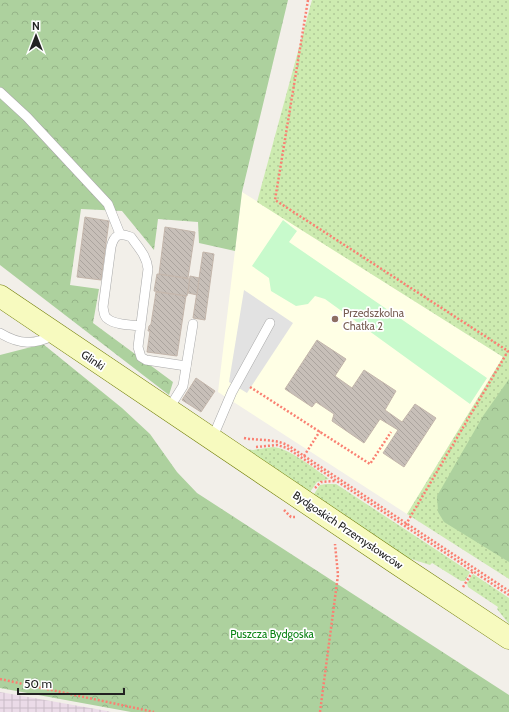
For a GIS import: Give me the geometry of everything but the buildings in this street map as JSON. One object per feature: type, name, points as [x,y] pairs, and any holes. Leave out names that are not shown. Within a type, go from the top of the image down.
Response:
[{"type":"street","name":"Glinki","points":[[0,296],[186,422]]},
{"type":"street","name":"Bydgoskich Przemysłowców","points":[[186,422],[215,434],[396,563],[509,638]]},
{"type":"lane","points":[[0,92],[27,117],[108,204],[120,234]]},
{"type":"lane","points":[[120,234],[131,237],[145,255],[148,263],[138,347],[141,357],[146,360],[186,366]]},
{"type":"lane","points":[[120,234],[113,240],[111,247],[103,307],[104,315],[114,322],[141,326]]},
{"type":"lane","points":[[215,434],[232,392],[270,323]]},
{"type":"lane","points":[[168,410],[183,386],[193,324]]},
{"type":"lane","points":[[0,333],[11,340],[25,342],[41,342],[56,334]]},
{"type":"path","points":[[308,0],[275,200],[508,351],[406,525]]},
{"type":"path","points":[[250,387],[370,464],[391,432]]},
{"type":"path","points":[[304,456],[320,431]]},
{"type":"path","points":[[215,434],[282,442],[509,595]]},
{"type":"path","points":[[250,447],[277,445],[287,448],[406,525]]},
{"type":"path","points":[[461,590],[474,570]]},
{"type":"path","points":[[474,570],[509,591]]},
{"type":"path","points":[[320,712],[338,575]]},
{"type":"path","points":[[0,678],[154,712]]},
{"type":"shaded area","name":"Przedszkolna Chatka 2","points":[[242,192],[503,357],[407,514],[218,392]]},
{"type":"shaded area","points":[[244,290],[293,323],[247,393],[229,382]]},
{"type":"shaded area","points":[[0,692],[107,711],[111,712],[0,712]]},
{"type":"green space","points":[[0,0],[288,0],[242,192],[235,251],[199,243],[198,222],[158,219],[154,250],[122,211],[81,209],[70,285],[99,289],[93,323],[173,382],[169,395],[0,265]]},
{"type":"green space","points":[[312,0],[509,0],[509,579],[407,514],[503,357],[257,202]]},
{"type":"green space","points":[[283,220],[297,231],[289,242],[487,378],[470,404],[325,299],[315,296],[308,304],[296,306],[271,291],[269,278],[252,266]]},
{"type":"green space","name":"Puszcza Bydgoska","points":[[43,344],[122,408],[150,434],[177,472],[197,493],[509,695],[509,712],[131,712],[0,688],[0,355]]},
{"type":"green space","points":[[509,379],[509,562],[444,522],[438,512],[437,496],[483,416]]},
{"type":"green space","points":[[273,447],[287,451],[294,455],[329,479],[317,482],[308,495],[244,449],[253,450]]},
{"type":"green space","points":[[336,484],[470,572],[465,581],[461,581],[432,563],[430,565],[408,558],[312,497],[320,485]]},
{"type":"green space","points":[[473,574],[509,598],[509,624],[497,609],[498,607],[468,587],[467,583]]},
{"type":"place","name":"Przedszkolna Chatka 2","points":[[335,319]]}]
